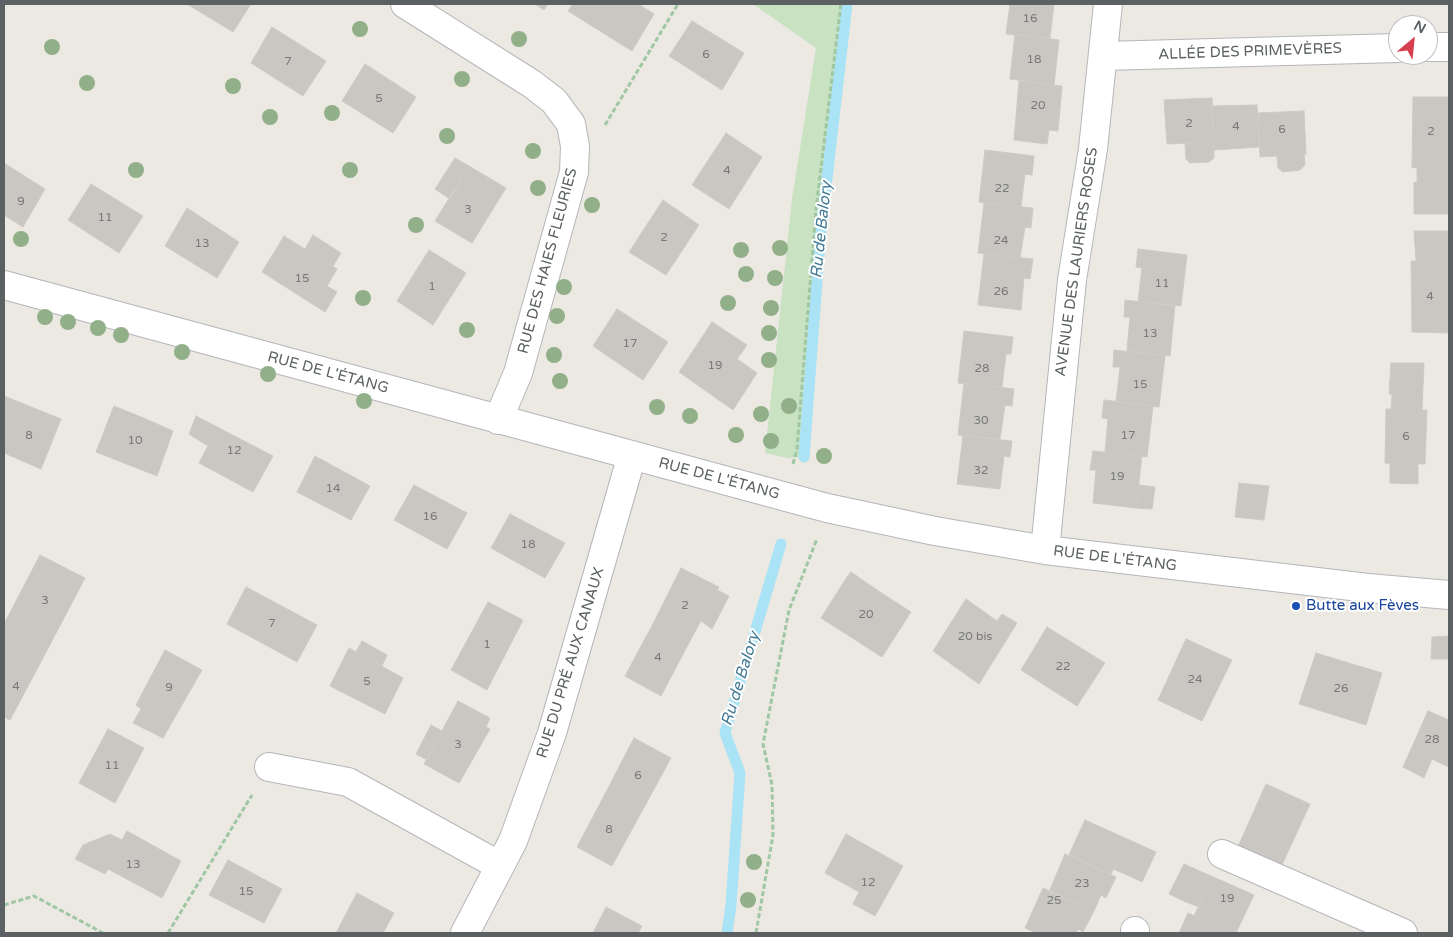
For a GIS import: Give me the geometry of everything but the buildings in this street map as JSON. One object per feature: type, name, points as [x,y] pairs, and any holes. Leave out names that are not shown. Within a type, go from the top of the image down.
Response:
[{"type":"street","name":"RUE DES HAIES FLEURIES","points":[[404,4],[532,84],[554,101],[571,124],[575,146],[574,172],[518,373],[498,420]]},
{"type":"street","name":"AVENUE DES LAURIERS ROSES","points":[[1045,550],[1072,280],[1093,149],[1108,4]]},
{"type":"street","name":"ALLÉE DES PRIMEVÈRES","points":[[1103,56],[1388,48]]},
{"type":"street","name":"RUE DE L'ÉTANG","points":[[4,285],[827,508],[1045,550],[1368,588],[1449,595]]},
{"type":"street","name":"RUE DU PRÉ AUX CANAUX","points":[[465,933],[513,841],[552,733],[632,456]]},
{"type":"street","points":[[269,767],[348,782],[500,866]]},
{"type":"street","points":[[1222,854],[1403,933]]},
{"type":"path","points":[[601,131],[678,4]]},
{"type":"path","points":[[790,472],[797,449],[816,209],[841,4]]},
{"type":"path","points":[[756,933],[773,835],[772,785],[763,744],[789,610],[815,546],[827,508]]},
{"type":"path","points":[[168,933],[269,767]]},
{"type":"path","points":[[4,905],[34,896],[103,933]]},
{"type":"green space","points":[[753,4],[847,4],[820,240],[804,457],[787,458],[765,453],[792,199],[816,48]]},
{"type":"waterway","name":"Ru de Balory","points":[[804,457],[820,240],[847,4]]},
{"type":"waterway","name":"Ru de Balory","points":[[727,933],[731,905],[740,773],[725,733],[781,544]]},
{"type":"place","name":"Butte aux Fèves","points":[[1296,606]]}]
